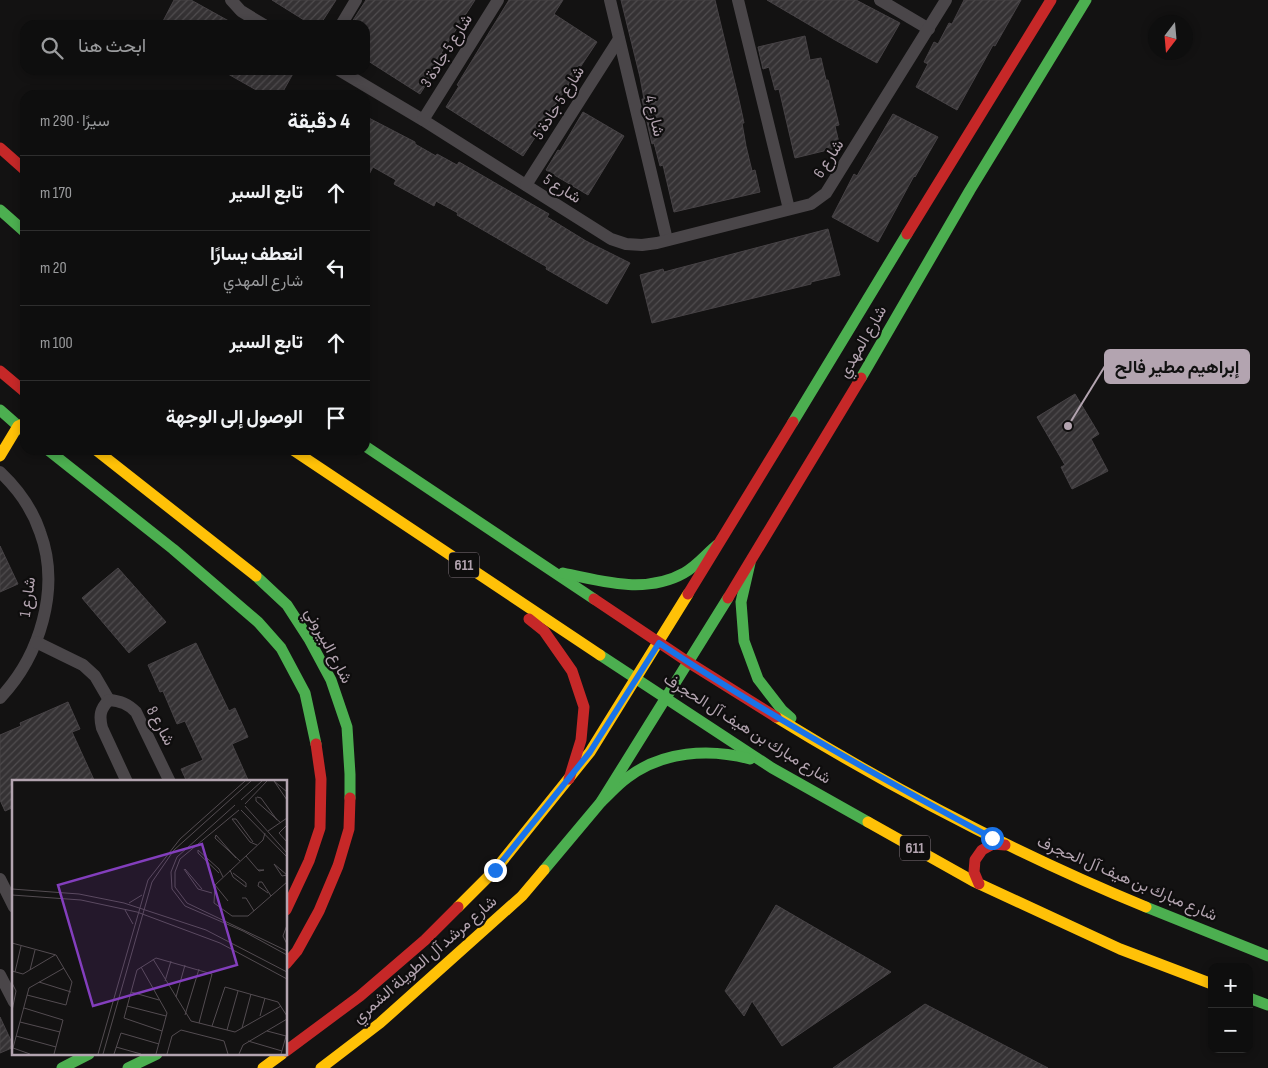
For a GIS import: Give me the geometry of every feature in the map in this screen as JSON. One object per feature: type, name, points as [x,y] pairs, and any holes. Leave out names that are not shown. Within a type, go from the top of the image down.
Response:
[{"type":"main road","name":"شارع المهدي","points":[[636,678],[1051,0]]},
{"type":"main road","name":"شارع المهدي","points":[[665,698],[750,563],[855,388],[970,190],[1086,0]]},
{"type":"main road","points":[[0,148],[20,166]]},
{"type":"main road","points":[[0,210],[20,228]]},
{"type":"main road","points":[[0,371],[20,388]]},
{"type":"main road","points":[[0,410],[20,425]]},
{"type":"main road","points":[[0,456],[20,431]]},
{"type":"main road","name":"شارع مبارك بن هيف آل الحجرف","points":[[370,449],[688,662],[882,779],[1005,845],[1120,897],[1268,956]]},
{"type":"main road","points":[[54,455],[173,549],[258,622],[281,648],[305,693],[322,779],[320,828],[309,861],[288,906]]},
{"type":"main road","name":"شارع البيروني","points":[[102,455],[253,573],[287,604],[309,639],[331,680],[347,728],[350,774],[349,829],[338,866],[318,912],[297,951],[288,962]]},
{"type":"main road","name":"شارع مبارك بن هيف آل الحجرف","points":[[300,455],[772,768],[979,884],[1120,950],[1208,983]]},
{"type":"main road","points":[[555,572],[625,585],[660,584],[684,573],[717,545]]},
{"type":"main road","points":[[750,563],[742,602],[744,642],[758,679],[782,710],[815,740]]},
{"type":"main road","points":[[466,566],[544,631],[572,671],[584,707],[581,740],[569,779]]},
{"type":"main road","name":"شارع مرشد آل الطويلة الشمري","points":[[288,1050],[360,996],[425,940],[495,870],[590,752],[636,678]]},
{"type":"main road","name":"شارع مرشد آل الطويلة الشمري","points":[[320,1068],[380,1024],[522,896],[601,802],[665,698]]},
{"type":"main road","points":[[601,802],[628,776],[662,759],[699,752],[736,754],[772,768]]},
{"type":"main road","points":[[979,884],[974,872],[975,860],[982,850],[993,844],[1005,845]]},
{"type":"main road","points":[[1253,1000],[1268,1006]]},
{"type":"main road","points":[[62,1068],[85,1056]]},
{"type":"main road","points":[[128,1068],[153,1056]]},
{"type":"main road","points":[[263,1068],[279,1056]]},
{"type":"street","points":[[231,0],[241,11],[256,20]]},
{"type":"street","points":[[343,20],[356,0]]},
{"type":"street","name":"شارع 5 جادة 3","points":[[423,120],[498,0]]},
{"type":"street","name":"شارع 4","points":[[610,0],[667,240]]},
{"type":"street","points":[[738,0],[789,209]]},
{"type":"street","points":[[880,0],[929,29]]},
{"type":"street","name":"شارع 6","points":[[789,209],[811,204],[826,193],[946,0]]},
{"type":"street","name":"شارع 5 جادة 5","points":[[526,185],[619,39]]},
{"type":"street","name":"شارع 5","points":[[347,75],[423,120],[611,239],[626,244],[642,245],[667,240],[789,209]]},
{"type":"street","name":"شارع 1","points":[[0,472],[15,487],[41,532],[49,584],[36,642],[12,686],[0,698]]},
{"type":"street","points":[[36,642],[84,665],[95,676],[109,700],[102,707],[99,720],[126,780]]},
{"type":"street","name":"شارع 8","points":[[109,700],[119,701],[136,712],[169,780]]},
{"type":"street","points":[[0,879],[12,903]]},
{"type":"street","points":[[0,975],[12,998]]},
{"type":"building","points":[[174,0],[191,0],[227,20],[164,20]]},
{"type":"building","points":[[272,0],[336,0],[323,20],[304,20]]},
{"type":"building","points":[[366,0],[475,0],[441,53],[445,55],[420,94],[370,62],[370,20],[353,20]]},
{"type":"building","points":[[509,0],[563,0],[554,14],[597,42],[561,96],[538,137],[536,136],[523,156],[446,107],[459,86],[457,85]]},
{"type":"building","points":[[621,0],[715,0],[744,123],[742,123],[746,146],[752,171],[755,170],[760,192],[674,212],[663,165],[660,166],[654,143],[652,144],[642,99],[644,99],[640,77]]},
{"type":"building","points":[[767,0],[856,0],[900,23],[877,63]]},
{"type":"building","points":[[964,0],[1021,0],[995,46],[993,45],[957,110],[916,87],[928,64],[924,62],[934,42],[938,44],[949,23],[952,24]]},
{"type":"building","points":[[805,36],[810,60],[821,58],[826,80],[828,80],[839,125],[835,126],[840,147],[795,158],[779,89],[775,90],[769,67],[763,69],[758,47]]},
{"type":"building","points":[[230,75],[292,75],[284,90],[256,90]]},
{"type":"building","points":[[583,112],[624,136],[588,195],[546,170],[558,150],[560,151]]},
{"type":"building","points":[[893,114],[938,137],[878,242],[832,217],[854,174],[857,176]]},
{"type":"building","points":[[370,119],[415,142],[415,144],[436,156],[437,154],[457,165],[459,162],[549,214],[547,217],[586,241],[630,263],[607,304],[457,215],[458,213],[436,201],[434,206],[394,184],[396,180],[373,167],[370,173]]},
{"type":"building","points":[[828,229],[840,275],[811,282],[811,284],[652,323],[640,275],[663,269],[664,272]]},
{"type":"building","points":[[1075,394],[1099,434],[1091,439],[1108,471],[1072,489],[1061,467],[1065,465],[1037,417]]},
{"type":"building","points":[[0,546],[18,584],[0,592]]},
{"type":"building","points":[[118,568],[166,622],[129,653],[82,598]]},
{"type":"building","points":[[196,643],[229,711],[235,708],[248,737],[232,744],[248,780],[186,780],[181,769],[203,760],[185,721],[177,724],[163,691],[160,692],[148,665]]},
{"type":"building","points":[[68,702],[80,729],[72,732],[94,780],[12,780],[12,808],[5,811],[0,800],[0,735],[21,726],[20,723]]},
{"type":"building","points":[[776,905],[891,972],[782,1046],[752,1001],[744,1016],[725,991]]},
{"type":"building","points":[[925,1004],[1048,1068],[833,1068]]},
{"type":"building","points":[[0,1017],[12,1043],[12,1048],[0,1053]]},
{"type":"traffic: fast","points":[[861,378],[970,190],[1086,0]]},
{"type":"traffic: fast","points":[[0,210],[20,228]]},
{"type":"traffic: fast","points":[[793,422],[907,234]]},
{"type":"traffic: fast","points":[[0,410],[20,428]]},
{"type":"traffic: fast","points":[[370,449],[594,599]]},
{"type":"traffic: fast","points":[[54,455],[173,549],[258,622],[281,648],[305,693],[316,744]]},
{"type":"traffic: fast","points":[[563,573],[625,584],[655,583],[670,579],[689,570],[717,545]]},
{"type":"traffic: fast","points":[[750,563],[741,602],[744,641],[758,679],[782,710],[791,718]]},
{"type":"traffic: fast","points":[[256,576],[287,605],[309,639],[331,680],[347,727],[350,798]]},
{"type":"traffic: fast","points":[[544,870],[601,802],[728,598]]},
{"type":"traffic: fast","points":[[600,655],[772,768],[868,822]]},
{"type":"traffic: fast","points":[[601,802],[623,781],[641,769],[670,757],[702,753],[750,759]]},
{"type":"traffic: fast","points":[[1146,907],[1268,956]]},
{"type":"traffic: fast","points":[[1253,999],[1268,1005]]},
{"type":"traffic: fast","points":[[62,1068],[85,1056]]},
{"type":"traffic: fast","points":[[128,1068],[153,1056]]},
{"type":"traffic: slow","points":[[0,456],[20,425]]},
{"type":"traffic: slow","points":[[102,455],[256,576]]},
{"type":"traffic: slow","points":[[300,455],[600,655]]},
{"type":"traffic: slow","points":[[458,907],[495,870],[590,752],[688,594]]},
{"type":"traffic: slow","points":[[776,717],[866,770],[957,820],[1050,865],[1146,907]]},
{"type":"traffic: slow","points":[[868,822],[973,881],[1120,949],[1208,982]]},
{"type":"traffic: slow","points":[[321,1068],[380,1023],[522,896],[544,870]]},
{"type":"traffic: slow","points":[[263,1068],[279,1056]]},
{"type":"traffic: jam","points":[[907,234],[1051,0]]},
{"type":"traffic: jam","points":[[0,148],[20,166]]},
{"type":"traffic: jam","points":[[0,371],[20,388]]},
{"type":"traffic: jam","points":[[728,598],[861,378]]},
{"type":"traffic: jam","points":[[688,594],[793,422]]},
{"type":"traffic: jam","points":[[594,599],[688,662],[776,717]]},
{"type":"traffic: jam","points":[[529,619],[544,631],[572,671],[584,707],[581,740],[569,779]]},
{"type":"traffic: jam","points":[[288,906],[309,861],[320,828],[321,779],[316,744]]},
{"type":"traffic: jam","points":[[288,962],[297,951],[319,911],[338,866],[349,829],[350,798]]},
{"type":"traffic: jam","points":[[979,884],[974,872],[975,860],[982,850],[993,844],[1005,845]]},
{"type":"traffic: jam","points":[[288,1050],[360,996],[425,940],[458,907]]},
{"type":"place","name":"إبراهيم مطير فالح","points":[[1068,426]]},
{"type":"route","points":[[495,870],[590,752],[659,643],[815,740],[882,779],[992,838]]}]
